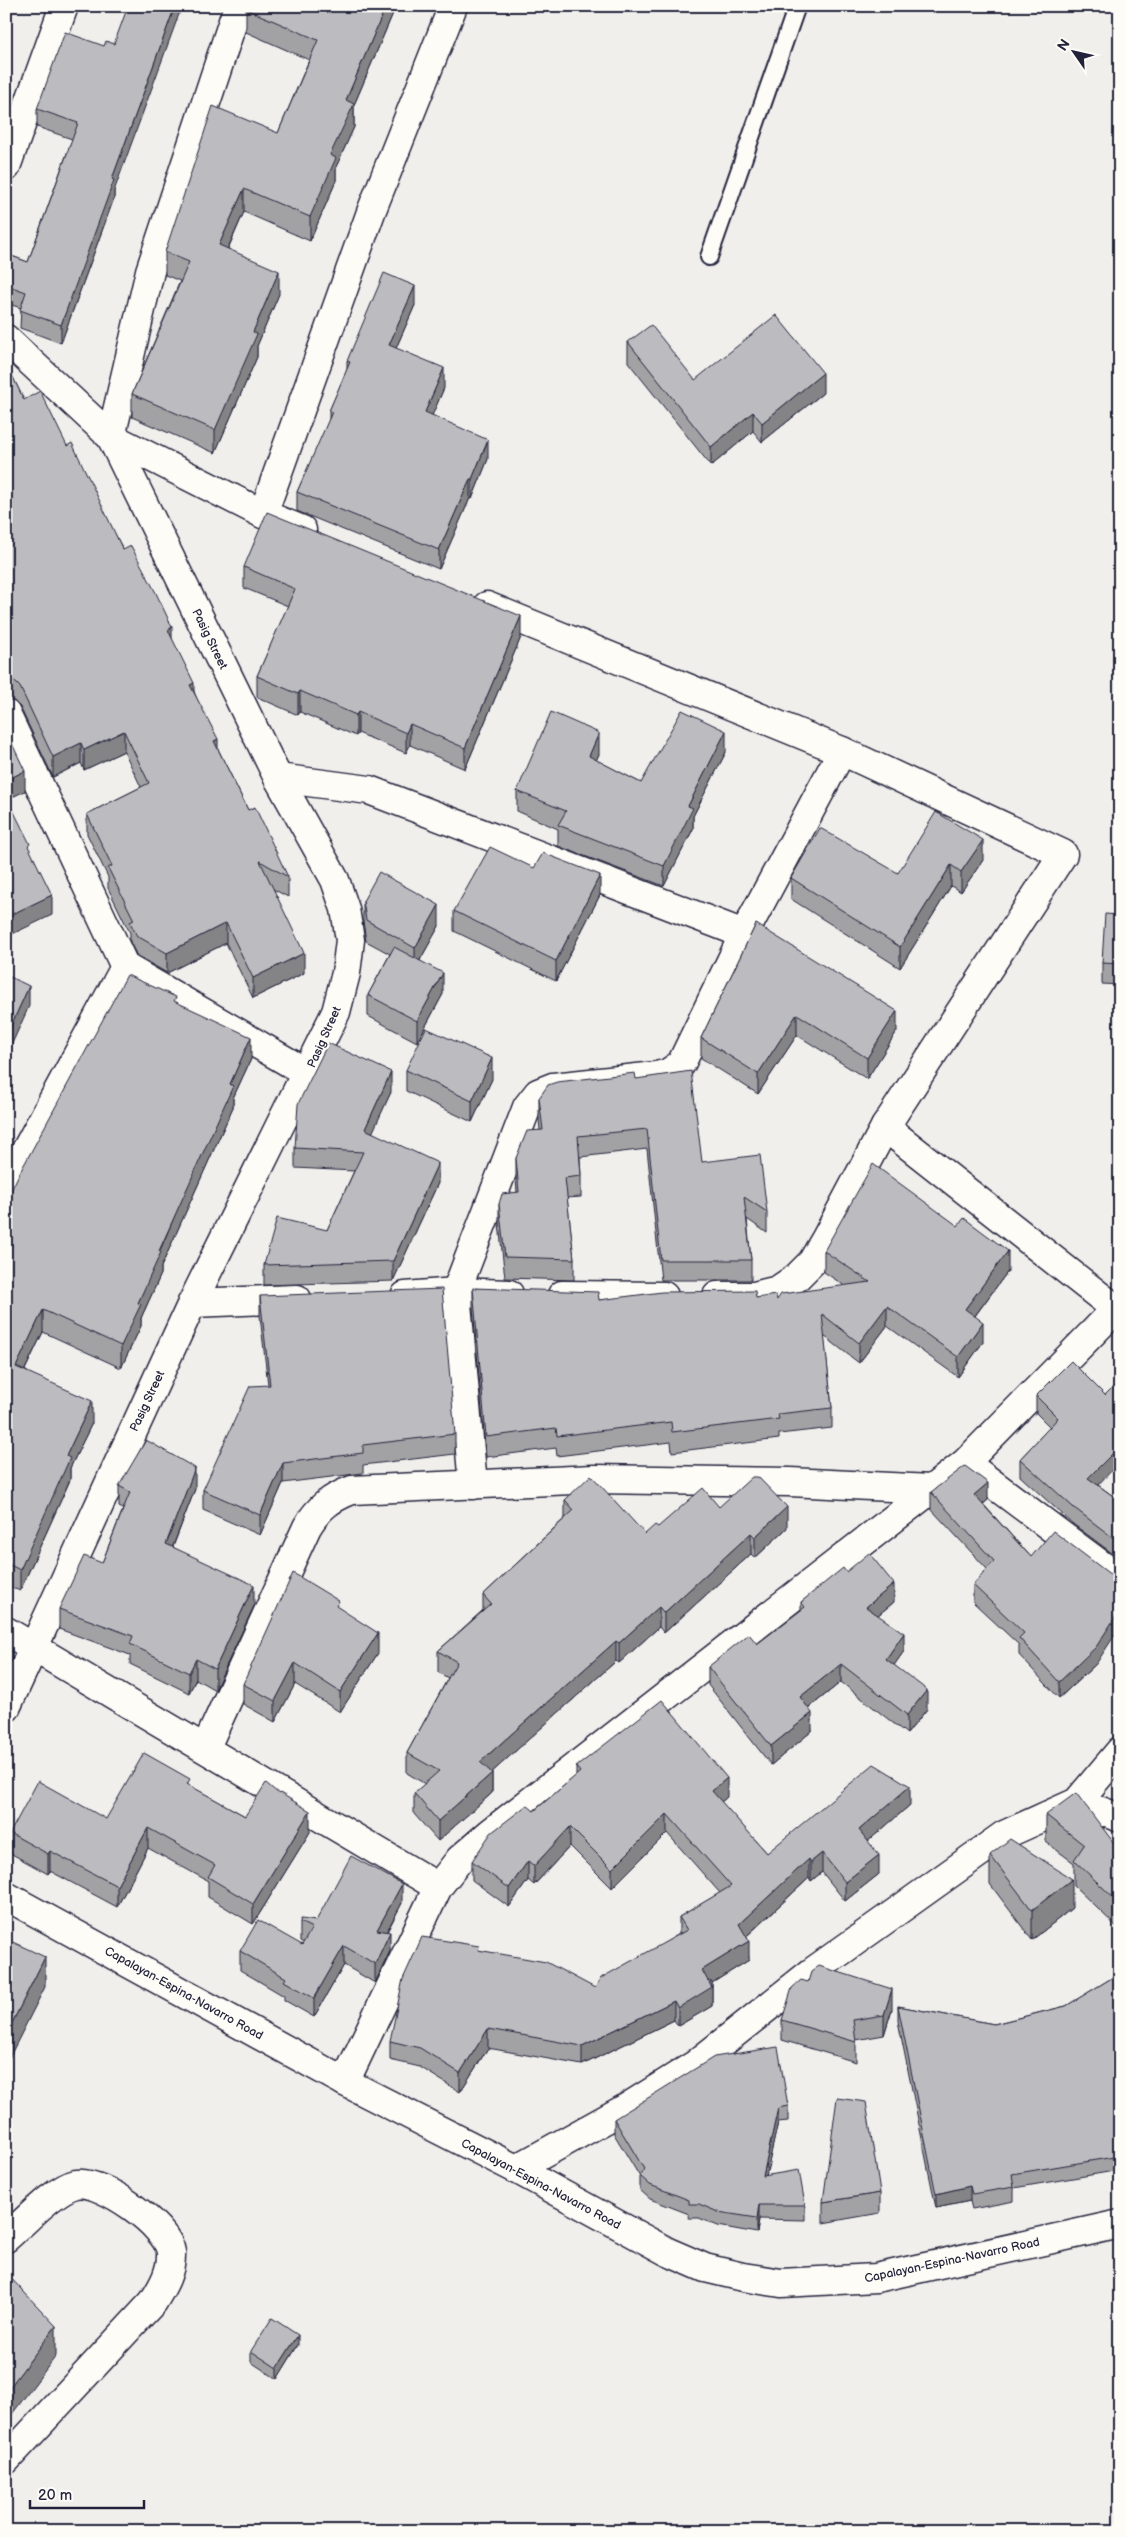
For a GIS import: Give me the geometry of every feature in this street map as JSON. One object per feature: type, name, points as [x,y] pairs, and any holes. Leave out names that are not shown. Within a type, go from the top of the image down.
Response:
[{"type":"street","points":[[6,167],[64,6]]},
{"type":"street","points":[[238,6],[150,271],[112,437],[263,514],[327,540]]},
{"type":"street","points":[[263,514],[371,212],[453,6]]},
{"type":"street","name":"Pasig Street","points":[[6,340],[112,437],[278,778],[335,880],[345,909],[350,940],[346,973],[336,1012],[308,1073],[192,1303],[6,1708]]},
{"type":"street","points":[[382,1297],[456,1292],[585,1296],[754,1296],[778,1290],[796,1278],[812,1262],[885,1128],[1063,854],[842,751],[465,597]]},
{"type":"street","points":[[6,714],[125,967],[308,1073]]},
{"type":"street","points":[[473,1485],[456,1292],[527,1107],[538,1093],[553,1087],[656,1076],[668,1073],[681,1064],[744,934],[842,751]]},
{"type":"street","points":[[278,778],[369,790],[744,934]]},
{"type":"street","points":[[6,1187],[125,967]]},
{"type":"street","points":[[345,2082],[438,1887],[460,1859],[490,1833],[965,1463],[1118,1310],[885,1128]]},
{"type":"street","points":[[192,1303],[322,1298]]},
{"type":"street","points":[[965,1463],[1120,1578]]},
{"type":"street","points":[[206,1747],[307,1527],[317,1511],[332,1498],[352,1490],[594,1479],[790,1482],[931,1489]]},
{"type":"street","points":[[6,1631],[206,1747],[438,1887]]},
{"type":"street","points":[[516,2169],[626,2108],[696,2064],[812,1972],[1004,1835],[1077,1802],[1120,1750]]},
{"type":"street","points":[[1077,1802],[1120,1818]]},
{"type":"street","name":"Capalayan-Espina-Navarro Road","points":[[6,1896],[345,2082],[516,2169],[668,2252],[698,2265],[743,2277],[782,2283],[876,2278],[1120,2224]]},
{"type":"street","points":[[6,2238],[61,2191],[77,2184],[100,2187],[118,2196],[164,2235],[170,2250],[171,2259],[171,2267],[163,2286],[153,2302],[6,2460]]},
{"type":"lane","points":[[709,257],[797,6]]},
{"type":"building","points":[[128,6],[175,6],[61,325],[20,310],[26,292],[6,285],[6,254],[28,262],[78,123],[37,109],[65,32],[104,46],[106,41],[114,44]]},
{"type":"building","points":[[247,6],[386,6],[346,100],[354,104],[330,155],[336,158],[310,217],[244,189],[219,245],[279,271],[253,332],[257,334],[215,430],[132,394],[189,262],[165,252],[213,106],[278,133],[318,40],[246,9]]},
{"type":"building","points":[[384,273],[415,286],[389,345],[444,368],[425,412],[488,440],[439,550],[297,492],[332,412],[329,411],[350,362],[347,361]]},
{"type":"building","points":[[776,315],[823,373],[762,423],[753,412],[711,447],[628,342],[651,325],[695,380]]},
{"type":"building","points":[[6,363],[24,400],[40,391],[67,446],[72,443],[123,550],[131,546],[172,627],[168,630],[194,683],[190,685],[218,739],[214,741],[248,810],[255,807],[288,877],[260,861],[304,953],[253,978],[226,923],[167,953],[137,936],[130,922],[134,920],[108,868],[112,866],[87,814],[149,783],[124,731],[84,750],[81,743],[53,757],[20,687],[14,681],[6,678],[6,664],[9,663],[6,657]]},
{"type":"building","points":[[267,512],[521,616],[465,748],[410,724],[406,733],[358,712],[356,715],[300,691],[298,694],[257,676],[295,589],[244,567]]},
{"type":"building","points":[[682,710],[726,731],[688,806],[693,808],[664,866],[558,825],[566,811],[517,791],[551,712],[599,733],[589,756],[641,783]]},
{"type":"building","points":[[6,731],[25,771],[6,780]]},
{"type":"building","points":[[6,796],[30,844],[28,846],[52,895],[6,917]]},
{"type":"building","points":[[936,812],[983,840],[961,872],[951,865],[900,947],[791,878],[820,828],[898,873]]},
{"type":"building","points":[[490,847],[534,868],[543,853],[600,875],[556,961],[454,911]]},
{"type":"building","points":[[379,872],[439,905],[415,948],[366,920],[363,901]]},
{"type":"building","points":[[1105,914],[1120,915],[1120,964],[1102,963]]},
{"type":"building","points":[[756,924],[897,1011],[867,1058],[797,1014],[758,1074],[701,1038]]},
{"type":"building","points":[[394,947],[443,973],[417,1021],[368,995]]},
{"type":"building","points":[[6,975],[29,986],[6,1037]]},
{"type":"building","points":[[127,975],[176,997],[174,1001],[251,1037],[230,1084],[233,1086],[159,1251],[161,1252],[138,1303],[141,1304],[121,1346],[43,1310],[16,1367],[92,1401],[66,1456],[70,1458],[20,1570],[6,1563],[6,1201]]},
{"type":"building","points":[[426,1028],[492,1058],[472,1101],[406,1070]]},
{"type":"building","points":[[328,1043],[391,1072],[365,1129],[438,1163],[393,1261],[264,1265],[277,1218],[327,1230],[363,1152],[295,1148],[298,1104]]},
{"type":"building","points":[[691,1071],[702,1162],[760,1155],[767,1212],[744,1197],[751,1260],[661,1260],[647,1129],[578,1136],[581,1176],[565,1178],[574,1259],[505,1257],[499,1204],[502,1194],[519,1192],[516,1158],[527,1131],[543,1130],[539,1098],[548,1085],[557,1082],[635,1073],[636,1079]]},
{"type":"building","points":[[873,1164],[958,1226],[964,1218],[1008,1251],[965,1309],[983,1322],[958,1357],[887,1306],[859,1343],[822,1314],[832,1408],[778,1414],[779,1419],[672,1432],[671,1422],[557,1436],[556,1428],[486,1437],[473,1288],[598,1292],[599,1300],[662,1292],[755,1291],[756,1298],[776,1295],[777,1300],[781,1294],[870,1282],[824,1251]]},
{"type":"building","points":[[442,1289],[455,1434],[363,1445],[363,1453],[283,1463],[260,1515],[203,1490],[250,1386],[270,1385],[260,1296]]},
{"type":"building","points":[[1071,1361],[1105,1395],[1120,1380],[1120,1446],[1088,1478],[1120,1501],[1120,1543],[1073,1507],[1020,1459],[1058,1418],[1036,1396]]},
{"type":"building","points":[[146,1440],[195,1468],[166,1544],[254,1585],[215,1669],[196,1659],[189,1673],[130,1644],[133,1636],[59,1609],[84,1556],[102,1563],[130,1492],[119,1486]]},
{"type":"building","points":[[965,1466],[988,1483],[974,1495],[1031,1557],[1053,1531],[1111,1575],[1120,1577],[1120,1610],[1096,1647],[1059,1682],[1019,1638],[1024,1633],[973,1585],[994,1561],[931,1492]]},
{"type":"building","points":[[591,1475],[645,1534],[655,1525],[658,1527],[703,1488],[719,1507],[752,1477],[758,1477],[787,1507],[755,1537],[751,1533],[664,1613],[659,1607],[619,1643],[616,1641],[480,1762],[492,1773],[438,1821],[414,1793],[439,1771],[407,1753],[457,1662],[438,1651],[491,1604],[483,1595],[574,1510],[565,1500]]},
{"type":"building","points":[[869,1553],[894,1584],[866,1607],[904,1633],[886,1659],[927,1690],[907,1715],[841,1664],[800,1697],[812,1713],[771,1746],[708,1667],[749,1634],[757,1644],[805,1607],[801,1602],[843,1568],[846,1572]]},
{"type":"building","points":[[293,1573],[339,1601],[336,1606],[378,1633],[340,1692],[295,1663],[275,1701],[243,1684]]},
{"type":"building","points":[[662,1700],[727,1778],[712,1791],[767,1853],[874,1764],[910,1786],[859,1830],[879,1855],[845,1882],[822,1853],[811,1862],[809,1859],[739,1924],[749,1941],[702,1970],[708,1981],[712,1981],[709,1983],[712,1987],[678,2008],[674,2001],[582,2046],[488,2029],[460,2073],[420,2048],[390,2041],[403,1979],[422,1937],[479,1946],[478,1950],[546,1962],[595,1988],[601,1978],[687,1930],[679,1917],[731,1886],[667,1814],[612,1869],[570,1827],[534,1866],[528,1861],[509,1888],[472,1861],[491,1833],[527,1805],[534,1811],[580,1772],[576,1767]]},
{"type":"building","points":[[144,1753],[190,1779],[187,1784],[245,1816],[266,1783],[279,1794],[310,1811],[253,1904],[208,1877],[215,1865],[148,1828],[117,1886],[50,1851],[48,1854],[10,1833],[38,1781],[106,1819]]},
{"type":"building","points":[[1076,1793],[1120,1851],[1120,1904],[1074,1860],[1084,1845],[1046,1815]]},
{"type":"building","points":[[1010,1839],[1072,1879],[1032,1910],[990,1855]]},
{"type":"building","points":[[351,1856],[402,1884],[377,1930],[390,1932],[375,1964],[344,1946],[314,1998],[284,1981],[286,1978],[240,1951],[258,1920],[302,1945],[312,1928],[300,1922],[301,1919],[316,1921]]},
{"type":"building","points":[[6,1939],[45,1957],[6,2035]]},
{"type":"building","points":[[819,1966],[892,1989],[884,2015],[853,2020],[856,2042],[782,2020],[792,1988],[801,1980],[808,1982],[811,1972]]},
{"type":"building","points":[[1120,1973],[1120,2156],[1012,2174],[1014,2187],[972,2194],[970,2186],[936,2194],[898,2006],[994,2024],[1066,2006]]},
{"type":"building","points":[[778,2047],[788,2106],[778,2108],[763,2176],[799,2170],[805,2205],[759,2205],[757,2218],[718,2212],[699,2204],[689,2204],[689,2200],[650,2185],[640,2176],[644,2169],[614,2119],[714,2057]]},
{"type":"building","points":[[837,2098],[866,2102],[880,2193],[823,2202]]},
{"type":"building","points":[[6,2273],[56,2326],[6,2392]]},
{"type":"building","points":[[272,2318],[298,2335],[277,2368],[251,2351]]}]
